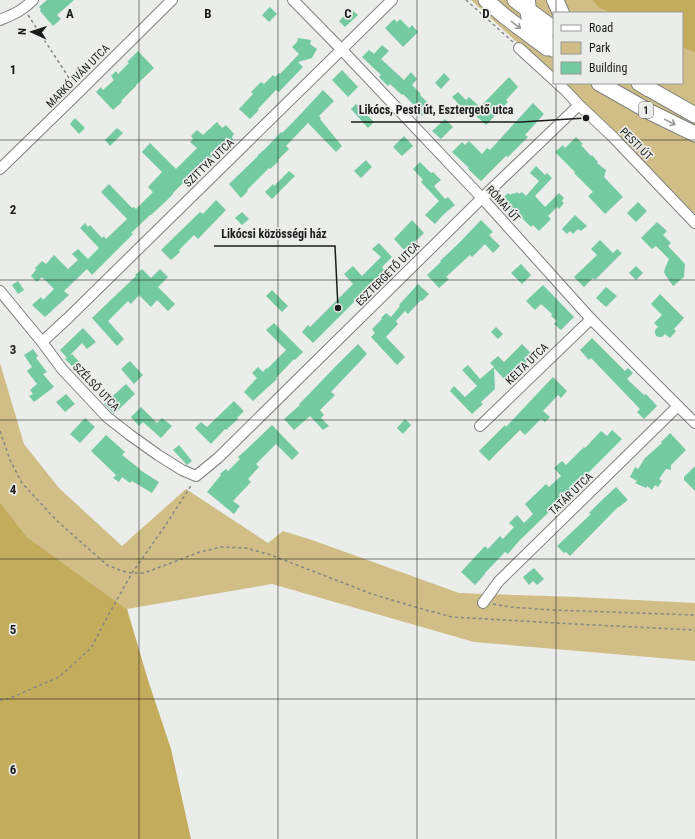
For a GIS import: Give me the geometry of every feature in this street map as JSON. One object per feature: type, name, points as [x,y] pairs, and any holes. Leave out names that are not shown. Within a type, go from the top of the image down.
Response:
[{"type":"highway","points":[[555,0],[561,12]]},
{"type":"highway","points":[[523,3],[533,28],[553,47]]},
{"type":"main road","points":[[486,0],[509,20],[553,51]]},
{"type":"main road","points":[[523,3],[553,28]]},
{"type":"main road","name":"1","points":[[601,84],[650,112],[695,134]]},
{"type":"main road","name":"1","points":[[642,85],[695,115]]},
{"type":"street","points":[[0,20],[17,13],[33,0]]},
{"type":"street","name":"MARKÓ IVÁN UTCA","points":[[1,165],[78,93],[172,0]]},
{"type":"street","name":"RÓMAI ÚT","points":[[293,0],[482,198],[591,318],[695,423]]},
{"type":"street","name":"SZITTYA UTCA","points":[[42,342],[392,0]]},
{"type":"street","points":[[518,48],[553,79]]},
{"type":"street","name":"PESTI ÚT","points":[[558,84],[613,137],[695,223]]},
{"type":"street","name":"ESZTERGETŐ UTCA","points":[[196,476],[218,458],[482,198],[579,105]]},
{"type":"street","name":"SZÉLSŐ UTCA","points":[[0,292],[42,342],[62,369],[107,417],[158,455],[182,470],[196,476]]},
{"type":"street","name":"KELTA UTCA","points":[[480,426],[591,318]]},
{"type":"street","name":"TATÁR UTCA","points":[[483,602],[499,581],[678,406]]},
{"type":"path","points":[[466,0],[518,48]]},
{"type":"path","points":[[24,8],[78,93]]},
{"type":"path","points":[[0,430],[10,460],[22,483],[52,516],[107,565],[122,571],[144,573],[200,552],[221,547],[246,548],[271,555],[372,594],[452,617],[695,630]]},
{"type":"path","points":[[0,700],[8,699],[59,678],[91,648],[132,573],[165,526],[196,476]]},
{"type":"path","points":[[483,602],[510,607],[552,610],[695,615]]},
{"type":"green space","points":[[471,0],[592,0],[599,8],[609,12],[553,12],[553,75]]},
{"type":"green space","points":[[683,47],[695,53],[695,214],[603,120],[563,84],[683,84]]},
{"type":"green space","points":[[0,363],[24,444],[59,488],[122,546],[186,489],[268,543],[283,531],[459,593],[695,603],[695,661],[474,642],[272,584],[127,609],[27,537],[0,502]]},
{"type":"shaded area","points":[[592,0],[695,0],[695,53],[683,47],[683,12],[609,12],[599,8]]},
{"type":"shaded area","points":[[0,502],[27,537],[127,609],[148,680],[171,749],[191,839],[0,839]]},
{"type":"building","points":[[47,0],[74,0],[57,15],[61,19],[53,26],[40,11],[41,9],[39,7]]},
{"type":"building","points":[[270,7],[277,14],[269,22],[262,15]]},
{"type":"building","points":[[351,9],[358,15],[345,27],[339,21]]},
{"type":"building","points":[[394,19],[397,22],[400,19],[409,28],[412,25],[418,32],[403,47],[385,28]]},
{"type":"building","points":[[298,38],[311,40],[310,44],[317,49],[312,58],[298,62],[303,67],[279,92],[276,90],[250,119],[239,109],[253,94],[251,92],[261,82],[264,84],[273,75],[275,77],[279,73],[280,74],[299,54],[292,47],[297,42]]},
{"type":"building","points":[[382,45],[389,51],[381,59],[404,80],[411,72],[417,79],[412,85],[431,106],[422,116],[414,109],[416,107],[403,94],[402,95],[390,84],[388,86],[379,77],[381,75],[362,57],[369,50],[374,54]]},
{"type":"building","points":[[138,51],[154,68],[113,110],[96,92],[101,87],[103,90],[114,80],[111,76],[116,71],[118,74]]},
{"type":"building","points":[[342,70],[358,87],[348,97],[332,80]]},
{"type":"building","points":[[444,73],[450,79],[441,89],[435,83]]},
{"type":"building","points":[[509,77],[518,87],[506,100],[508,102],[486,125],[471,111],[468,114],[452,97],[458,92],[466,100],[469,97],[480,107]]},
{"type":"building","points":[[323,90],[334,101],[319,116],[321,118],[320,119],[342,146],[336,152],[308,123],[286,146],[289,149],[278,160],[279,161],[270,169],[269,168],[241,198],[229,184],[295,120]]},
{"type":"building","points":[[533,103],[544,114],[525,135],[528,137],[481,181],[452,152],[462,142],[465,145],[469,141],[482,154],[487,148],[490,150]]},
{"type":"building","points":[[356,104],[374,122],[368,128],[351,109]]},
{"type":"building","points":[[75,118],[85,128],[79,134],[70,124]]},
{"type":"building","points":[[445,119],[453,127],[441,139],[432,131]]},
{"type":"building","points":[[217,122],[222,128],[226,125],[234,134],[232,137],[233,140],[229,144],[227,142],[194,174],[193,173],[164,203],[131,233],[133,234],[92,275],[87,269],[64,291],[69,295],[45,317],[32,305],[41,297],[43,300],[54,289],[42,277],[37,282],[31,276],[36,270],[35,268],[42,261],[46,264],[54,255],[68,269],[78,260],[72,254],[78,249],[88,259],[99,248],[80,228],[85,223],[88,227],[90,225],[102,238],[104,236],[106,239],[127,219],[101,192],[109,184],[132,208],[134,207],[136,209],[153,192],[148,187],[162,172],[142,152],[150,143],[176,169],[197,148],[190,142],[193,139],[191,136],[197,130],[203,135]]},
{"type":"building","points":[[117,128],[123,133],[110,146],[105,140]]},
{"type":"building","points":[[404,136],[413,146],[402,156],[393,147]]},
{"type":"building","points":[[576,137],[583,144],[581,145],[598,162],[597,163],[606,170],[604,177],[623,197],[605,214],[588,196],[593,192],[555,152],[563,145],[565,148]]},
{"type":"building","points":[[366,160],[372,167],[361,178],[354,171]]},
{"type":"building","points":[[420,162],[441,180],[434,186],[445,199],[448,197],[455,205],[435,224],[425,215],[439,201],[421,182],[423,180],[413,169]]},
{"type":"building","points":[[536,166],[545,175],[547,173],[552,178],[535,196],[545,207],[559,193],[564,198],[562,201],[564,203],[559,209],[557,207],[548,216],[551,219],[539,231],[533,225],[531,227],[501,200],[508,193],[510,195],[517,192],[519,194],[522,192],[526,196],[539,181],[530,173]]},
{"type":"building","points":[[289,171],[295,176],[272,199],[265,192],[273,184],[274,186]]},
{"type":"building","points":[[216,200],[226,210],[198,239],[194,235],[179,250],[180,252],[171,260],[161,250],[200,212],[203,214]]},
{"type":"building","points":[[638,202],[647,211],[636,222],[627,213]]},
{"type":"building","points":[[242,212],[249,219],[242,225],[235,218]]},
{"type":"building","points":[[575,215],[587,226],[581,231],[578,229],[573,234],[570,231],[567,234],[562,229]]},
{"type":"building","points":[[412,220],[424,233],[405,251],[394,239]]},
{"type":"building","points":[[481,220],[493,232],[489,235],[500,246],[493,253],[485,244],[472,257],[470,255],[446,277],[449,279],[439,288],[427,275]]},
{"type":"building","points":[[657,222],[667,231],[663,235],[671,243],[668,246],[685,264],[684,277],[673,286],[664,272],[669,259],[656,246],[652,249],[641,238]]},
{"type":"building","points":[[600,240],[613,253],[617,249],[622,253],[595,280],[593,278],[584,287],[574,277],[597,255],[591,249]]},
{"type":"building","points":[[379,243],[392,257],[382,267],[386,272],[378,280],[376,278],[313,343],[302,332],[308,325],[310,327],[353,284],[344,274],[353,266],[362,276],[381,257],[372,249]]},
{"type":"building","points":[[521,264],[531,275],[522,284],[511,273]]},
{"type":"building","points":[[636,266],[643,273],[636,280],[629,273]]},
{"type":"building","points":[[142,269],[151,278],[160,269],[168,277],[158,287],[175,304],[168,311],[157,300],[151,307],[139,295],[131,304],[128,301],[108,321],[124,339],[117,346],[92,318]]},
{"type":"building","points":[[18,281],[24,290],[18,294],[12,285]]},
{"type":"building","points":[[418,284],[429,294],[408,314],[405,311],[396,321],[398,324],[386,337],[405,357],[397,365],[371,337],[375,333],[372,329],[386,313],[391,317],[400,306],[399,305]]},
{"type":"building","points":[[543,285],[574,317],[561,330],[554,324],[557,321],[551,316],[552,314],[541,304],[535,310],[526,301]]},
{"type":"building","points":[[606,287],[617,296],[606,307],[596,298]]},
{"type":"building","points":[[272,290],[288,306],[282,312],[266,296]]},
{"type":"building","points":[[660,294],[684,318],[674,329],[676,331],[670,338],[665,334],[662,337],[656,336],[655,333],[655,330],[658,327],[654,323],[662,315],[651,304]]},
{"type":"building","points":[[274,323],[303,352],[295,360],[294,359],[276,378],[277,379],[253,401],[244,392],[257,378],[252,373],[258,367],[263,372],[286,350],[266,330]]},
{"type":"building","points":[[496,327],[503,334],[498,339],[491,332]]},
{"type":"building","points":[[83,328],[96,342],[87,349],[82,343],[69,356],[72,354],[82,365],[76,370],[65,359],[67,358],[60,350]]},
{"type":"building","points":[[592,338],[625,371],[628,368],[633,373],[627,379],[644,395],[646,394],[657,406],[644,419],[637,412],[640,409],[591,358],[589,360],[580,350]]},
{"type":"building","points":[[358,344],[367,354],[331,392],[335,395],[320,410],[324,415],[321,418],[329,426],[323,430],[310,416],[294,430],[284,419],[300,405],[299,404]]},
{"type":"building","points":[[522,344],[533,355],[523,366],[522,365],[505,380],[494,368],[495,389],[481,402],[483,404],[472,414],[450,391],[454,386],[465,397],[477,386],[462,370],[468,365],[480,379],[494,367],[490,363],[498,356],[504,362]]},
{"type":"building","points":[[33,349],[38,356],[36,358],[47,372],[43,374],[54,387],[34,402],[29,396],[33,394],[30,390],[37,384],[27,371],[32,367],[24,355]]},
{"type":"building","points":[[130,361],[143,375],[134,384],[121,369]]},
{"type":"building","points":[[553,377],[567,391],[561,398],[558,395],[543,411],[550,417],[545,422],[541,419],[525,435],[520,430],[489,461],[479,451],[505,425],[506,427]]},
{"type":"building","points":[[126,384],[135,394],[114,414],[104,404]]},
{"type":"building","points":[[66,394],[75,404],[65,412],[56,402]]},
{"type":"building","points":[[234,401],[244,411],[237,418],[238,419],[226,430],[225,429],[211,444],[195,428],[201,422],[207,427]]},
{"type":"building","points":[[141,407],[157,423],[162,418],[172,426],[161,438],[143,422],[139,426],[131,417]]},
{"type":"building","points":[[85,418],[95,427],[80,443],[70,434]]},
{"type":"building","points":[[405,419],[411,425],[403,434],[397,428]]},
{"type":"building","points":[[272,425],[299,453],[292,460],[276,444],[256,464],[259,467],[248,479],[251,482],[233,501],[240,506],[234,514],[207,492],[221,475],[220,474],[226,469],[228,471],[240,459],[238,457]]},
{"type":"building","points":[[612,430],[622,439],[519,541],[508,554],[505,552],[475,585],[461,572],[485,546],[488,549],[500,536],[503,539],[514,527],[509,523],[517,515],[524,523],[533,514],[525,504],[546,484],[549,487],[561,476],[554,468],[562,461],[566,465],[601,431],[607,436]]},
{"type":"building","points":[[670,433],[686,450],[671,465],[671,470],[666,469],[659,479],[662,481],[658,487],[655,485],[652,490],[647,486],[646,488],[635,483],[637,481],[630,477],[635,467],[638,469],[645,458],[662,443],[661,442]]},
{"type":"building","points":[[106,435],[125,452],[122,455],[140,470],[159,482],[152,493],[132,481],[130,483],[122,477],[119,482],[113,478],[116,475],[91,451]]},
{"type":"building","points":[[179,445],[192,461],[187,465],[173,450]]},
{"type":"building","points":[[695,466],[695,491],[684,480],[684,477]]},
{"type":"building","points":[[616,487],[628,500],[618,507],[570,556],[566,552],[564,553],[557,546],[591,514],[589,513]]},
{"type":"building","points":[[534,568],[544,579],[537,585],[533,581],[529,585],[523,577]]},
{"type":"place","name":"Likócs, Pesti út, Esztergető utca","points":[[586,118]]},
{"type":"place","name":"Likócsi közösségi ház","points":[[338,308]]}]
